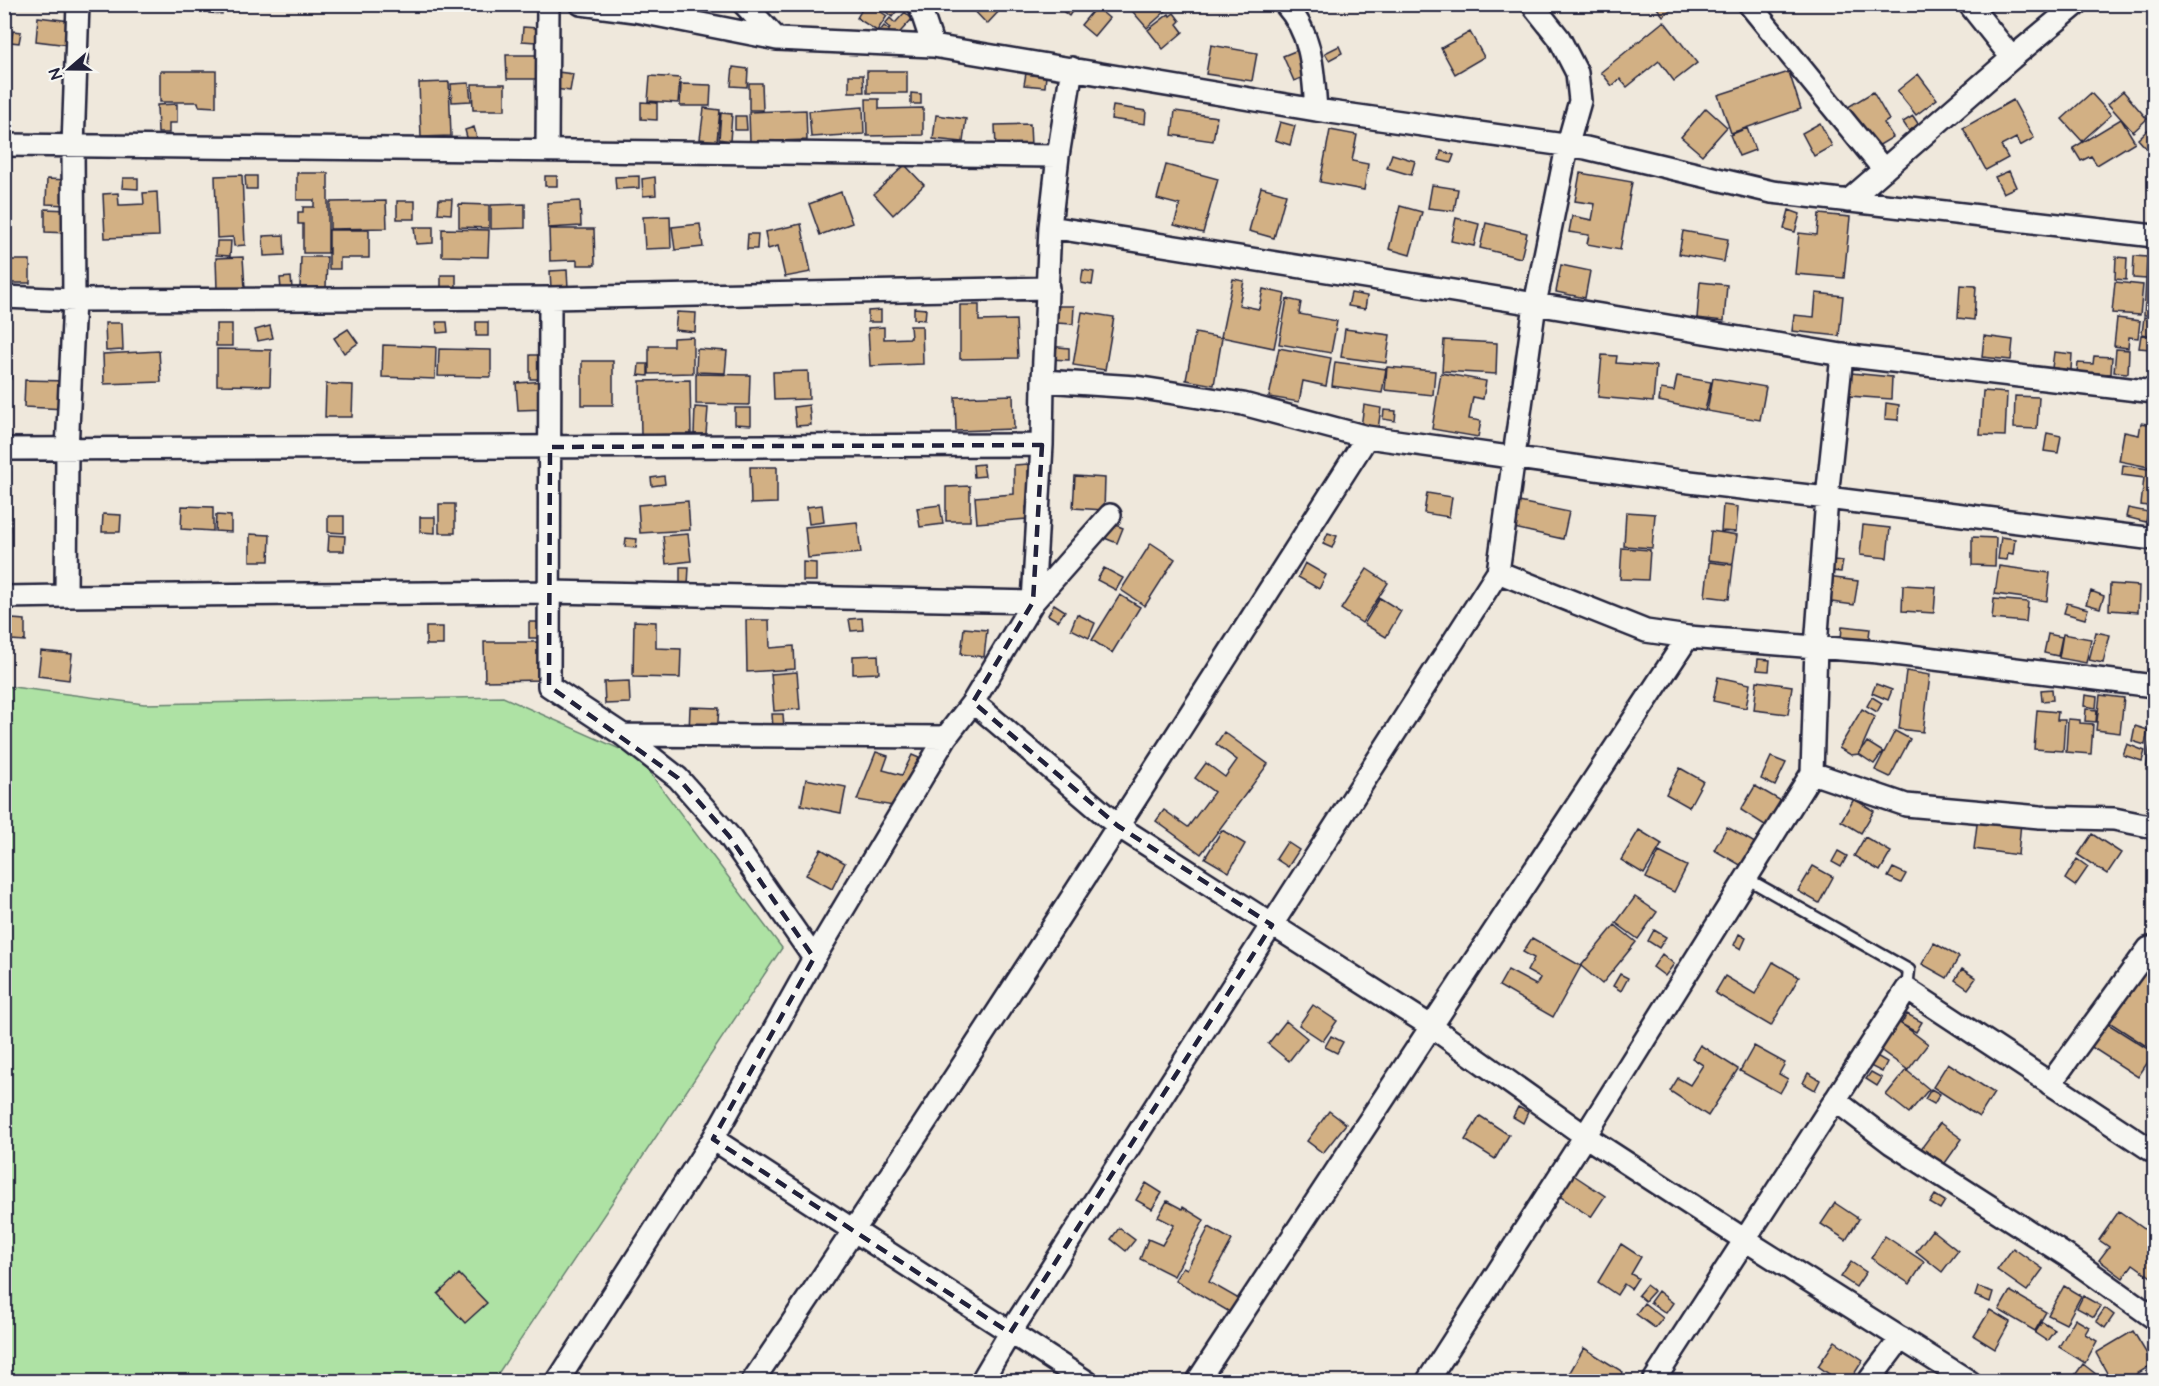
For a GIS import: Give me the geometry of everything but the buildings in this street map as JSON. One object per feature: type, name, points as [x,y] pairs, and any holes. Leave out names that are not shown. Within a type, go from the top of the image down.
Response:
[{"type":"street","points":[[66,597],[68,450],[74,300],[73,146],[78,4]]},
{"type":"street","points":[[547,150],[548,4]]},
{"type":"street","points":[[581,4],[635,11],[777,39],[933,46],[1316,110],[1586,148],[1772,192],[2154,236]]},
{"type":"street","points":[[744,4],[777,39]]},
{"type":"street","points":[[918,4],[933,46]]},
{"type":"street","points":[[1285,4],[1294,15],[1311,53],[1316,110]]},
{"type":"street","points":[[981,1382],[1010,1333],[1498,572],[1535,304],[1567,147],[1580,102],[1577,73],[1559,38],[1532,4]]},
{"type":"street","points":[[1749,4],[1884,170]]},
{"type":"street","points":[[1969,4],[2012,57]]},
{"type":"street","points":[[1848,201],[2012,57],[2077,4]]},
{"type":"street","points":[[1033,602],[1042,446],[1050,227],[1058,156],[1072,68]]},
{"type":"street","points":[[4,144],[1058,156]]},
{"type":"street","points":[[1050,227],[1842,355],[2154,392]]},
{"type":"street","points":[[4,297],[74,300],[550,298],[1048,288]]},
{"type":"street","points":[[550,298],[549,686],[622,735],[678,778],[729,836],[814,958]]},
{"type":"street","points":[[1426,1382],[1585,1136],[1812,773],[1816,647],[1827,498],[1842,355]]},
{"type":"street","points":[[1043,381],[1136,387],[1243,404],[1367,437],[1681,481],[2154,539]]},
{"type":"street","points":[[752,1382],[854,1231],[1118,826],[1367,437]]},
{"type":"street","points":[[4,449],[1042,446]]},
{"type":"street","points":[[557,1382],[713,1139],[814,958],[946,738],[973,702],[1033,602],[1110,515]]},
{"type":"street","points":[[1498,572],[1646,632],[1878,652],[2154,687]]},
{"type":"street","points":[[4,597],[550,592],[1033,602]]},
{"type":"street","points":[[1197,1382],[1688,637]]},
{"type":"street","points":[[973,702],[1118,826],[1432,1027],[1585,1136],[1744,1240],[1970,1382]]},
{"type":"street","points":[[622,735],[946,738]]},
{"type":"street","points":[[1812,773],[1906,805],[2040,817],[2114,819],[2154,827]]},
{"type":"street","points":[[2050,1084],[2153,946]]},
{"type":"street","points":[[1653,1382],[1907,989],[2154,1152]]},
{"type":"street","points":[[1835,1100],[1891,1143],[2067,1256],[2154,1318]]},
{"type":"street","points":[[713,1139],[1087,1382]]},
{"type":"street","points":[[1868,1382],[1901,1338]]},
{"type":"lane","points":[[1746,878],[1909,970],[1907,989]]},
{"type":"highlighted area","points":[[1042,445],[1033,602],[973,702],[1118,826],[1272,925],[1010,1333],[713,1139],[814,958],[729,836],[678,778],[549,686],[550,447]]},
{"type":"green space","points":[[5,686],[144,704],[503,697],[638,757],[782,948],[493,1381],[5,1382]]}]
